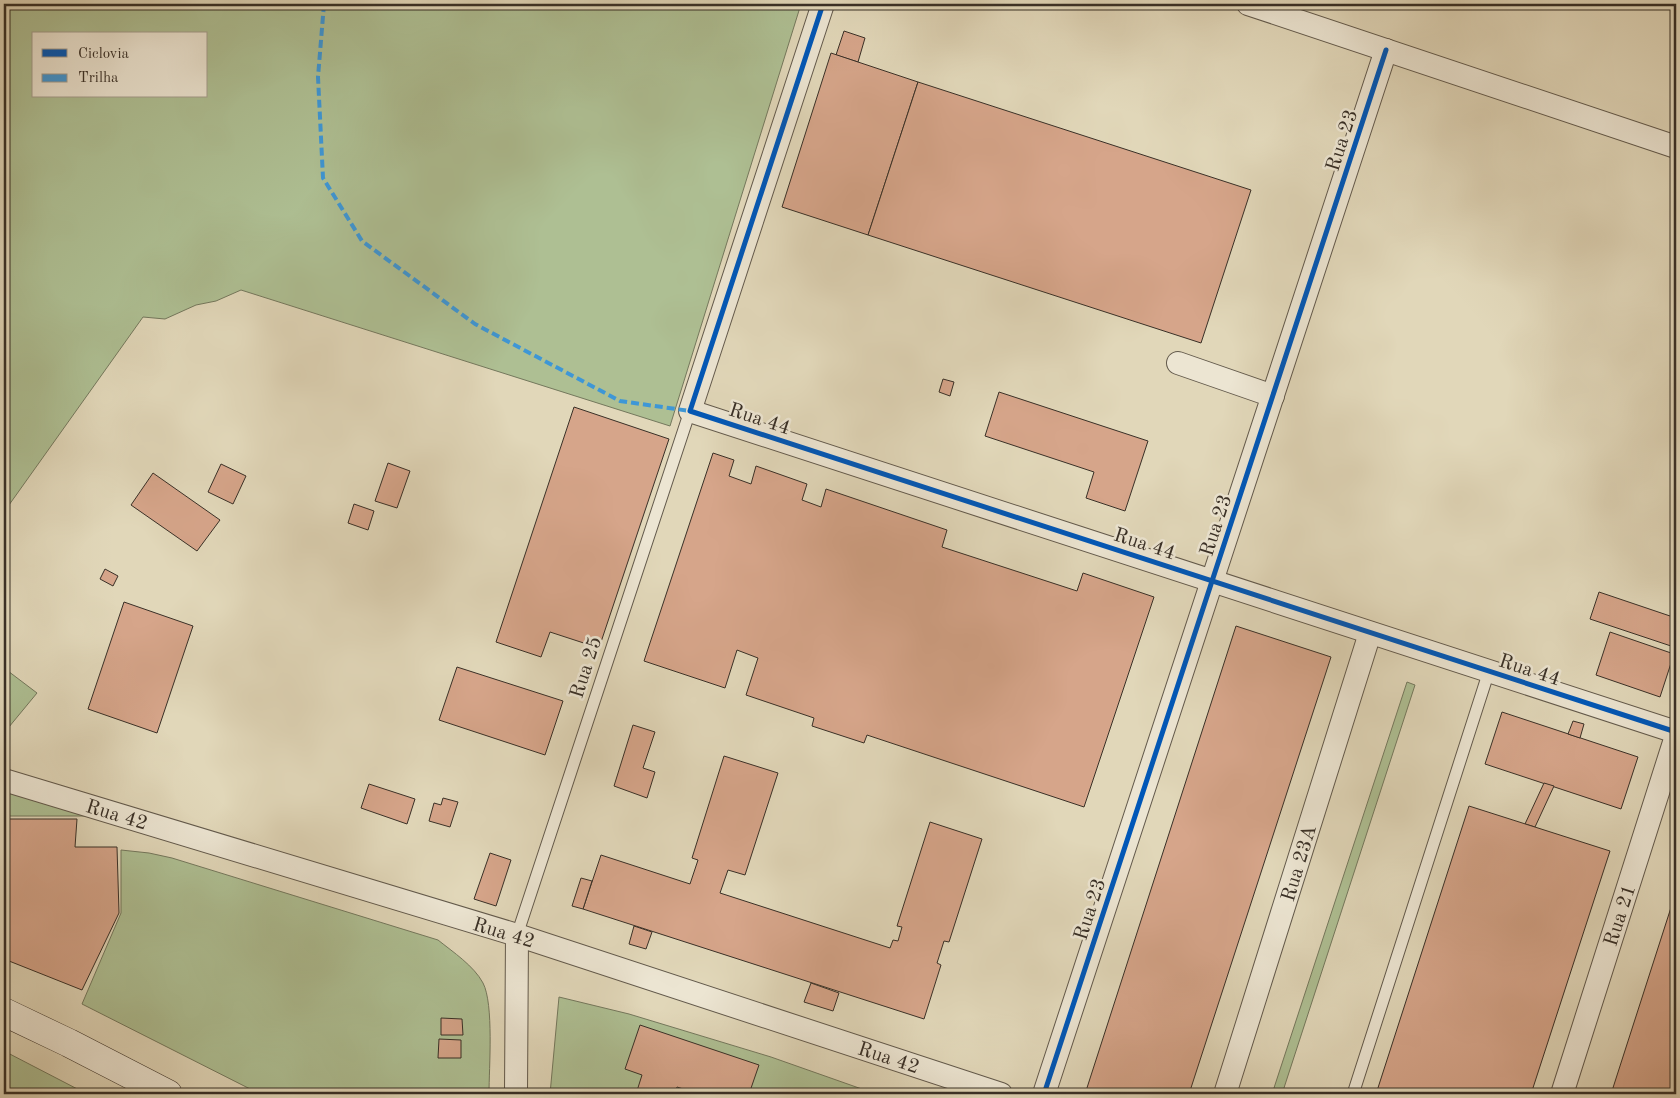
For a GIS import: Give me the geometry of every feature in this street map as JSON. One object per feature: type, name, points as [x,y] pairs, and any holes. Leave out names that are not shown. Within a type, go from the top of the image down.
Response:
[{"type":"street","points":[[690,411],[823,4]]},
{"type":"street","points":[[1248,4],[1676,147]]},
{"type":"street","name":"Rua 23","points":[[1044,1094],[1386,50]]},
{"type":"street","points":[[1178,363],[1273,396]]},
{"type":"street","name":"Rua 44","points":[[690,411],[1676,732]]},
{"type":"street","name":"Rua 23A","points":[[1225,1094],[1370,632]]},
{"type":"street","name":"Rua 21","points":[[1562,1094],[1676,736]]},
{"type":"street","name":"Rua 42","points":[[4,780],[517,935],[1001,1094]]},
{"type":"street","points":[[516,1094],[517,935]]},
{"type":"street","points":[[4,1012],[168,1094]]},
{"type":"lane","name":"Rua 25","points":[[517,935],[690,411]]},
{"type":"lane","points":[[1353,1094],[1489,671]]},
{"type":"green space","points":[[4,4],[801,4],[670,426],[241,290],[216,301],[196,305],[165,319],[143,317],[4,512]]},
{"type":"green space","points":[[4,668],[37,693],[4,733]]},
{"type":"green space","points":[[1407,682],[1415,685],[1282,1094],[1272,1094]]},
{"type":"green space","points":[[4,787],[98,816],[4,816]]},
{"type":"green space","points":[[121,850],[172,858],[438,940],[463,960],[483,983],[489,1006],[490,1020],[489,1094],[260,1094],[82,1004],[121,913]]},
{"type":"green space","points":[[559,997],[629,1014],[771,1057],[876,1094],[550,1094]]},
{"type":"green space","points":[[4,1051],[87,1094],[4,1094]]},
{"type":"building","points":[[844,31],[865,38],[858,62],[836,55]]},
{"type":"building","points":[[831,53],[918,82],[868,235],[782,207]]},
{"type":"building","points":[[918,82],[1251,190],[1201,343],[868,235]]},
{"type":"building","points":[[943,379],[954,382],[950,396],[939,392]]},
{"type":"building","points":[[999,392],[1148,441],[1125,511],[1086,498],[1094,472],[985,436]]},
{"type":"building","points":[[574,407],[669,439],[599,648],[550,632],[541,657],[496,642]]},
{"type":"building","points":[[713,453],[734,460],[729,476],[751,484],[756,466],[807,484],[802,500],[821,507],[826,489],[947,530],[942,547],[1077,591],[1083,573],[1154,597],[1084,807],[867,735],[864,743],[812,726],[814,718],[746,695],[758,658],[737,650],[725,688],[644,661]]},
{"type":"building","points":[[388,463],[410,471],[397,508],[375,501]]},
{"type":"building","points":[[221,464],[246,476],[233,504],[208,492]]},
{"type":"building","points":[[153,473],[220,520],[197,551],[131,505]]},
{"type":"building","points":[[354,504],[374,511],[368,530],[348,523]]},
{"type":"building","points":[[105,569],[118,576],[113,586],[100,579]]},
{"type":"building","points":[[1599,592],[1676,618],[1676,640],[1674,647],[1590,619]]},
{"type":"building","points":[[124,602],[193,626],[157,733],[88,709]]},
{"type":"building","points":[[1236,626],[1331,657],[1189,1094],[1085,1094]]},
{"type":"building","points":[[1610,632],[1674,654],[1660,697],[1596,675]]},
{"type":"building","points":[[457,667],[563,701],[545,755],[439,720]]},
{"type":"building","points":[[1502,712],[1638,757],[1621,809],[1485,764]]},
{"type":"building","points":[[1573,721],[1584,724],[1580,738],[1568,734]]},
{"type":"building","points":[[633,725],[655,732],[643,768],[655,772],[647,798],[614,786]]},
{"type":"building","points":[[724,756],[778,773],[745,875],[728,870],[720,893],[890,948],[893,940],[898,941],[902,927],[897,926],[930,822],[982,839],[949,942],[944,941],[937,963],[941,965],[924,1019],[583,909],[601,855],[690,884],[698,860],[692,858]]},
{"type":"building","points":[[1544,783],[1554,786],[1535,827],[1525,824]]},
{"type":"building","points":[[369,784],[415,799],[407,824],[361,808]]},
{"type":"building","points":[[443,798],[458,802],[450,827],[429,821],[434,803],[441,805]]},
{"type":"building","points":[[1469,806],[1610,851],[1531,1094],[1376,1094]]},
{"type":"building","points":[[4,819],[77,819],[75,847],[117,847],[119,913],[82,990],[4,959]]},
{"type":"building","points":[[490,853],[511,860],[496,906],[474,899]]},
{"type":"building","points":[[581,878],[592,881],[583,909],[572,906]]},
{"type":"building","points":[[1676,892],[1676,1094],[1611,1094]]},
{"type":"building","points":[[634,926],[652,932],[646,949],[629,944]]},
{"type":"building","points":[[811,983],[839,993],[833,1011],[804,1002]]},
{"type":"building","points":[[441,1018],[462,1019],[463,1035],[441,1035]]},
{"type":"building","points":[[640,1025],[759,1065],[749,1094],[699,1094],[677,1087],[674,1094],[636,1094],[642,1075],[625,1069]]},
{"type":"building","points":[[439,1039],[461,1040],[461,1058],[438,1058]]},
{"type":"marked path","points":[[324,4],[318,77],[323,178],[362,241],[475,324],[620,401],[690,411]]},
{"type":"cycle path","points":[[823,4],[690,411],[1676,732]]},
{"type":"cycle path","points":[[1044,1094],[1386,50]]}]
